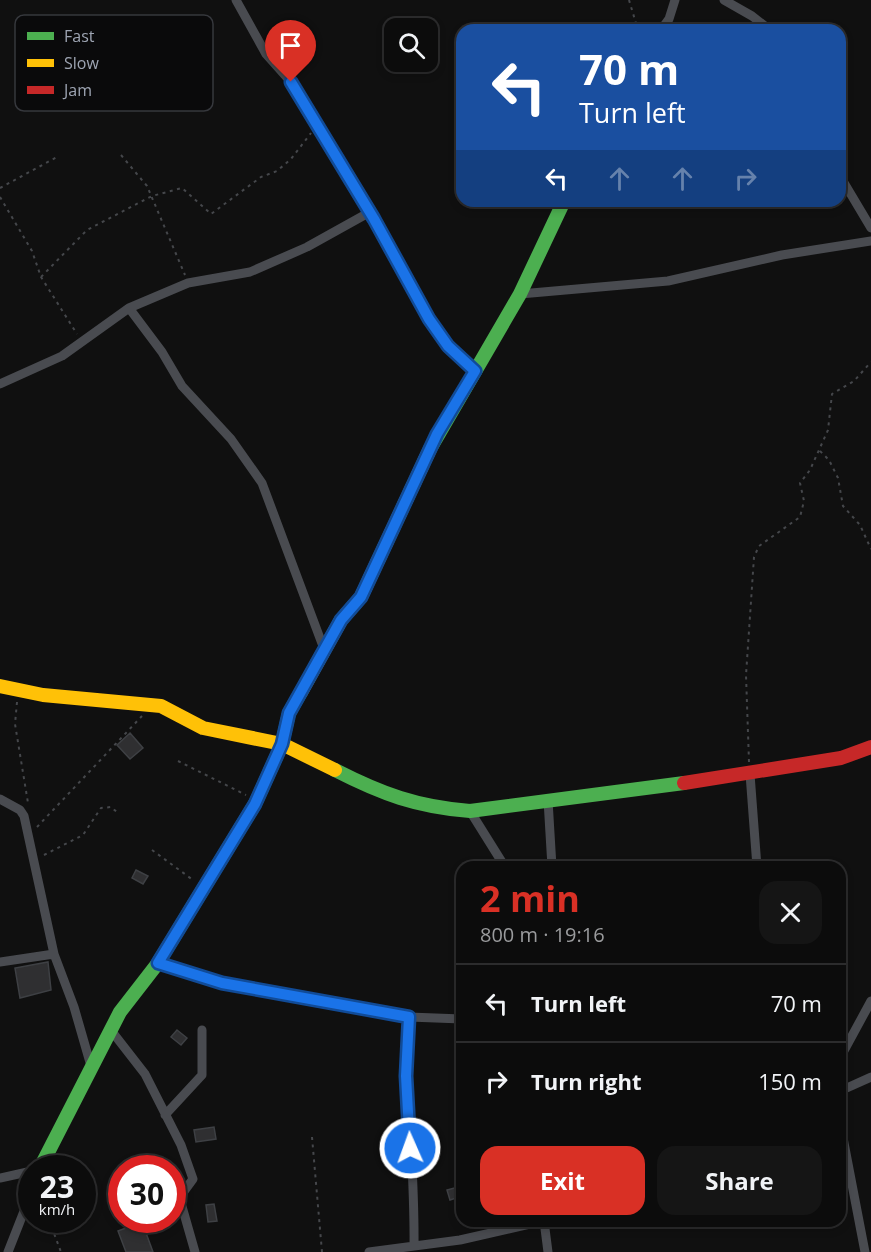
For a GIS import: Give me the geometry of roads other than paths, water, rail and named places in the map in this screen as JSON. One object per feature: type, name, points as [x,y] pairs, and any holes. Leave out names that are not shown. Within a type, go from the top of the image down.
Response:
[{"type":"street","points":[[236,0],[266,54],[291,82],[370,212],[429,319],[448,346],[475,371]]},
{"type":"street","points":[[724,0],[762,24]]},
{"type":"street","points":[[664,24],[677,1]]},
{"type":"street","points":[[846,186],[871,228]]},
{"type":"street","points":[[46,1155],[120,1012],[158,963],[257,801],[282,744],[289,713],[341,620],[361,597],[437,434],[520,294],[561,207]]},
{"type":"street","points":[[0,384],[62,356],[129,308],[188,283],[250,272],[307,247],[370,212]]},
{"type":"street","points":[[520,294],[668,280],[782,255],[871,241]]},
{"type":"street","points":[[129,308],[162,352],[182,386],[231,439],[262,483],[324,649]]},
{"type":"street","points":[[0,686],[79,700],[161,705],[203,729],[282,744],[385,795],[441,809],[470,811],[750,774],[841,758],[871,747]]},
{"type":"street","points":[[750,774],[757,861]]},
{"type":"street","points":[[0,799],[20,810],[24,817],[54,954],[74,1007],[91,1066]]},
{"type":"street","points":[[548,800],[552,861]]},
{"type":"street","points":[[470,811],[501,861]]},
{"type":"street","points":[[0,962],[54,954]]},
{"type":"street","points":[[158,963],[222,983],[409,1017],[456,1019]]},
{"type":"street","points":[[846,1047],[871,1001]]},
{"type":"street","points":[[409,1017],[406,1076],[411,1178],[415,1206],[414,1245]]},
{"type":"street","points":[[110,1029],[136,1059],[181,1145],[193,1177],[182,1194],[182,1203],[195,1252]]},
{"type":"street","points":[[165,1115],[202,1075],[202,1030]]},
{"type":"street","points":[[846,1088],[871,1077]]},
{"type":"street","points":[[846,1153],[865,1252]]},
{"type":"street","points":[[0,1178],[18,1174]]},
{"type":"street","points":[[369,1252],[460,1240],[517,1227]]},
{"type":"street","points":[[544,1227],[548,1252]]},
{"type":"street","points":[[9,1252],[18,1228]]}]
